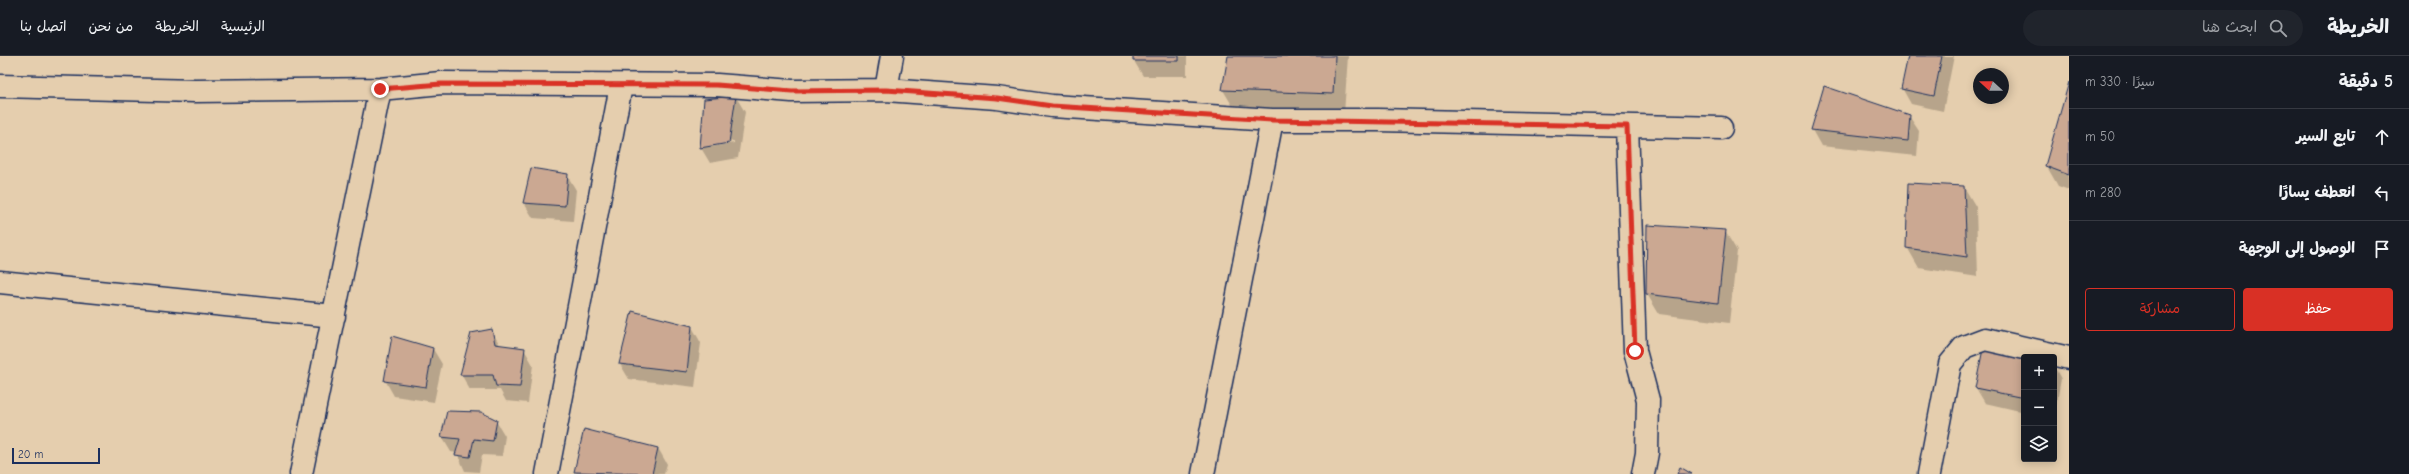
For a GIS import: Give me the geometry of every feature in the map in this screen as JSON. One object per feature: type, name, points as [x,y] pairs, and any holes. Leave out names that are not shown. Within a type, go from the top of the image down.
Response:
[{"type":"street","points":[[886,90],[892,56]]},
{"type":"street","points":[[0,86],[195,91],[380,89],[441,84],[620,86],[717,85],[792,91],[886,90],[997,98],[1052,106],[1272,120],[1721,128]]},
{"type":"street","points":[[547,474],[620,86]]},
{"type":"street","points":[[302,474],[380,89]]},
{"type":"street","points":[[1203,474],[1272,120]]},
{"type":"street","points":[[1627,126],[1635,351],[1648,400],[1647,453],[1643,474]]},
{"type":"street","points":[[0,282],[334,316]]},
{"type":"street","points":[[1929,474],[1950,364],[1964,347],[1985,339],[2069,358]]},
{"type":"building","points":[[1133,56],[1179,56],[1179,61],[1133,61]]},
{"type":"building","points":[[1228,56],[1335,56],[1333,94],[1222,90]]},
{"type":"building","points":[[1908,56],[1942,56],[1934,96],[1901,89]]},
{"type":"building","points":[[2069,82],[2069,175],[2045,166]]},
{"type":"building","points":[[1824,86],[1910,115],[1908,141],[1811,130]]},
{"type":"building","points":[[736,96],[729,143],[700,148],[704,99]]},
{"type":"building","points":[[531,168],[568,174],[565,206],[523,203]]},
{"type":"building","points":[[1908,183],[1964,186],[1967,257],[1906,248]]},
{"type":"building","points":[[1647,225],[1726,230],[1718,303],[1646,294]]},
{"type":"building","points":[[632,311],[692,326],[687,372],[619,364]]},
{"type":"building","points":[[492,329],[495,344],[525,348],[520,387],[496,386],[493,375],[460,375],[471,333]]},
{"type":"building","points":[[392,336],[433,348],[426,387],[384,381]]},
{"type":"building","points":[[1983,349],[2021,356],[2021,397],[1975,388]]},
{"type":"building","points":[[447,411],[481,412],[497,420],[493,441],[474,439],[470,457],[455,455],[460,439],[441,437]]},
{"type":"building","points":[[584,429],[658,448],[652,474],[574,472]]},
{"type":"building","points":[[1680,467],[1692,474],[1677,474]]},
{"type":"route","points":[[380,89],[441,84],[620,86],[717,85],[792,91],[886,90],[997,98],[1052,106],[1272,120],[1378,120],[1627,126],[1635,351]]}]
